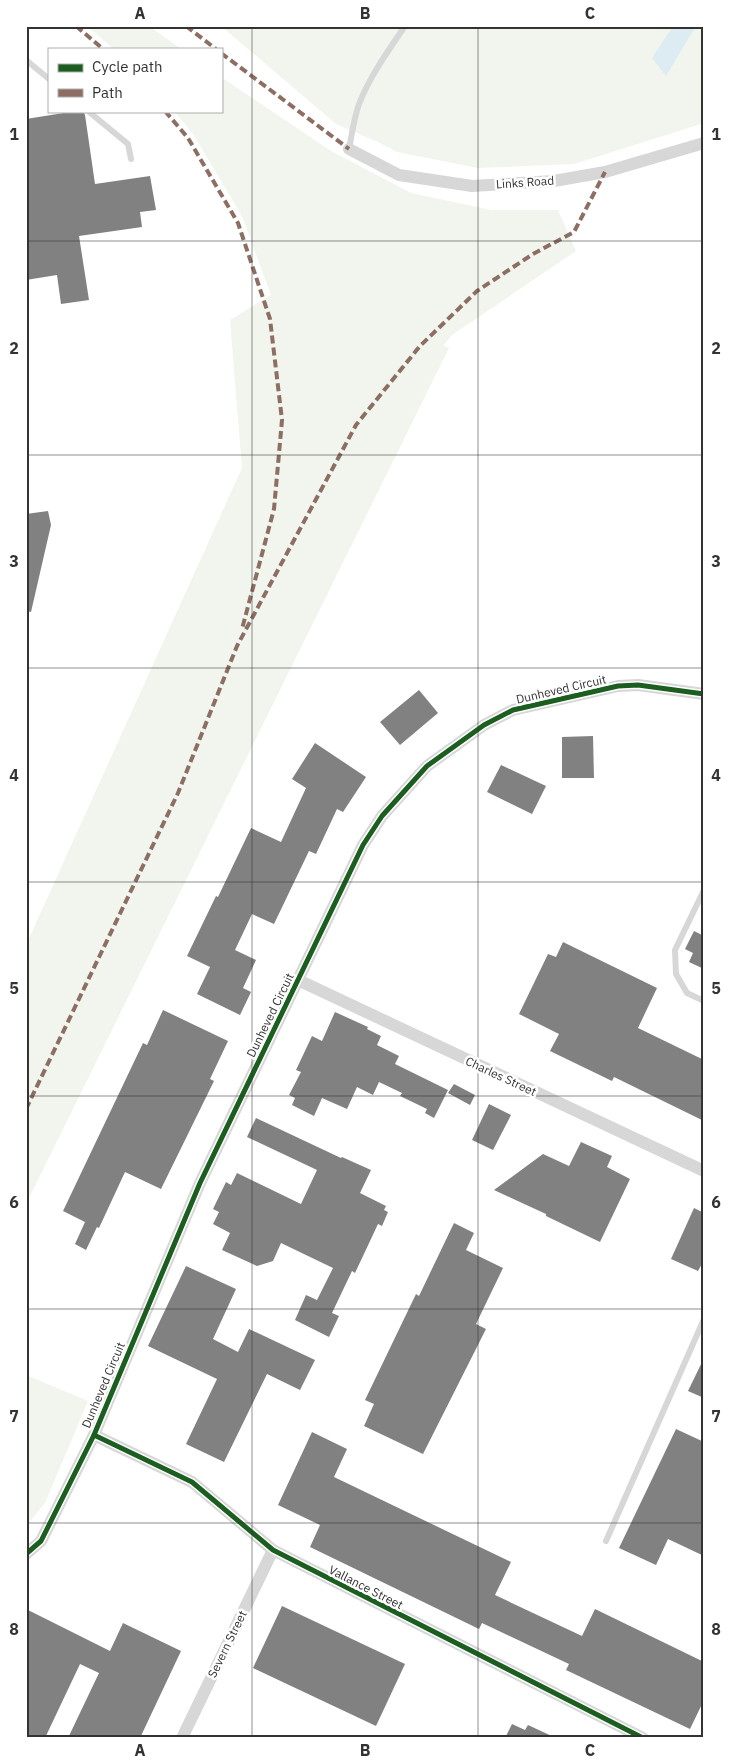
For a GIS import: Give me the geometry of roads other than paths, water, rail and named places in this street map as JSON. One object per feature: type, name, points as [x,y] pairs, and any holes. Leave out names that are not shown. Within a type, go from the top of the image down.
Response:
[{"type":"street","name":"Links Road","points":[[349,149],[399,175],[472,186],[554,181],[605,172],[704,143]]},
{"type":"street","name":"Dunheved Circuit","points":[[26,1554],[41,1542],[94,1435],[200,1183],[363,845],[382,816],[427,766],[484,724],[513,710],[618,686],[638,686],[704,694]]},
{"type":"street","name":"Charles Street","points":[[298,980],[704,1171]]},
{"type":"street","name":"Vallance Street","points":[[94,1435],[192,1482],[273,1550],[643,1738]]},
{"type":"street","name":"Severn Street","points":[[182,1738],[273,1550]]},
{"type":"lane","points":[[349,149],[360,103],[379,64],[405,26]]},
{"type":"lane","points":[[26,60],[48,78]]},
{"type":"lane","points":[[89,112],[128,144],[131,158]]},
{"type":"lane","points":[[704,890],[675,950],[676,974],[687,993],[704,1001]]},
{"type":"lane","points":[[606,1541],[704,1319]]}]
